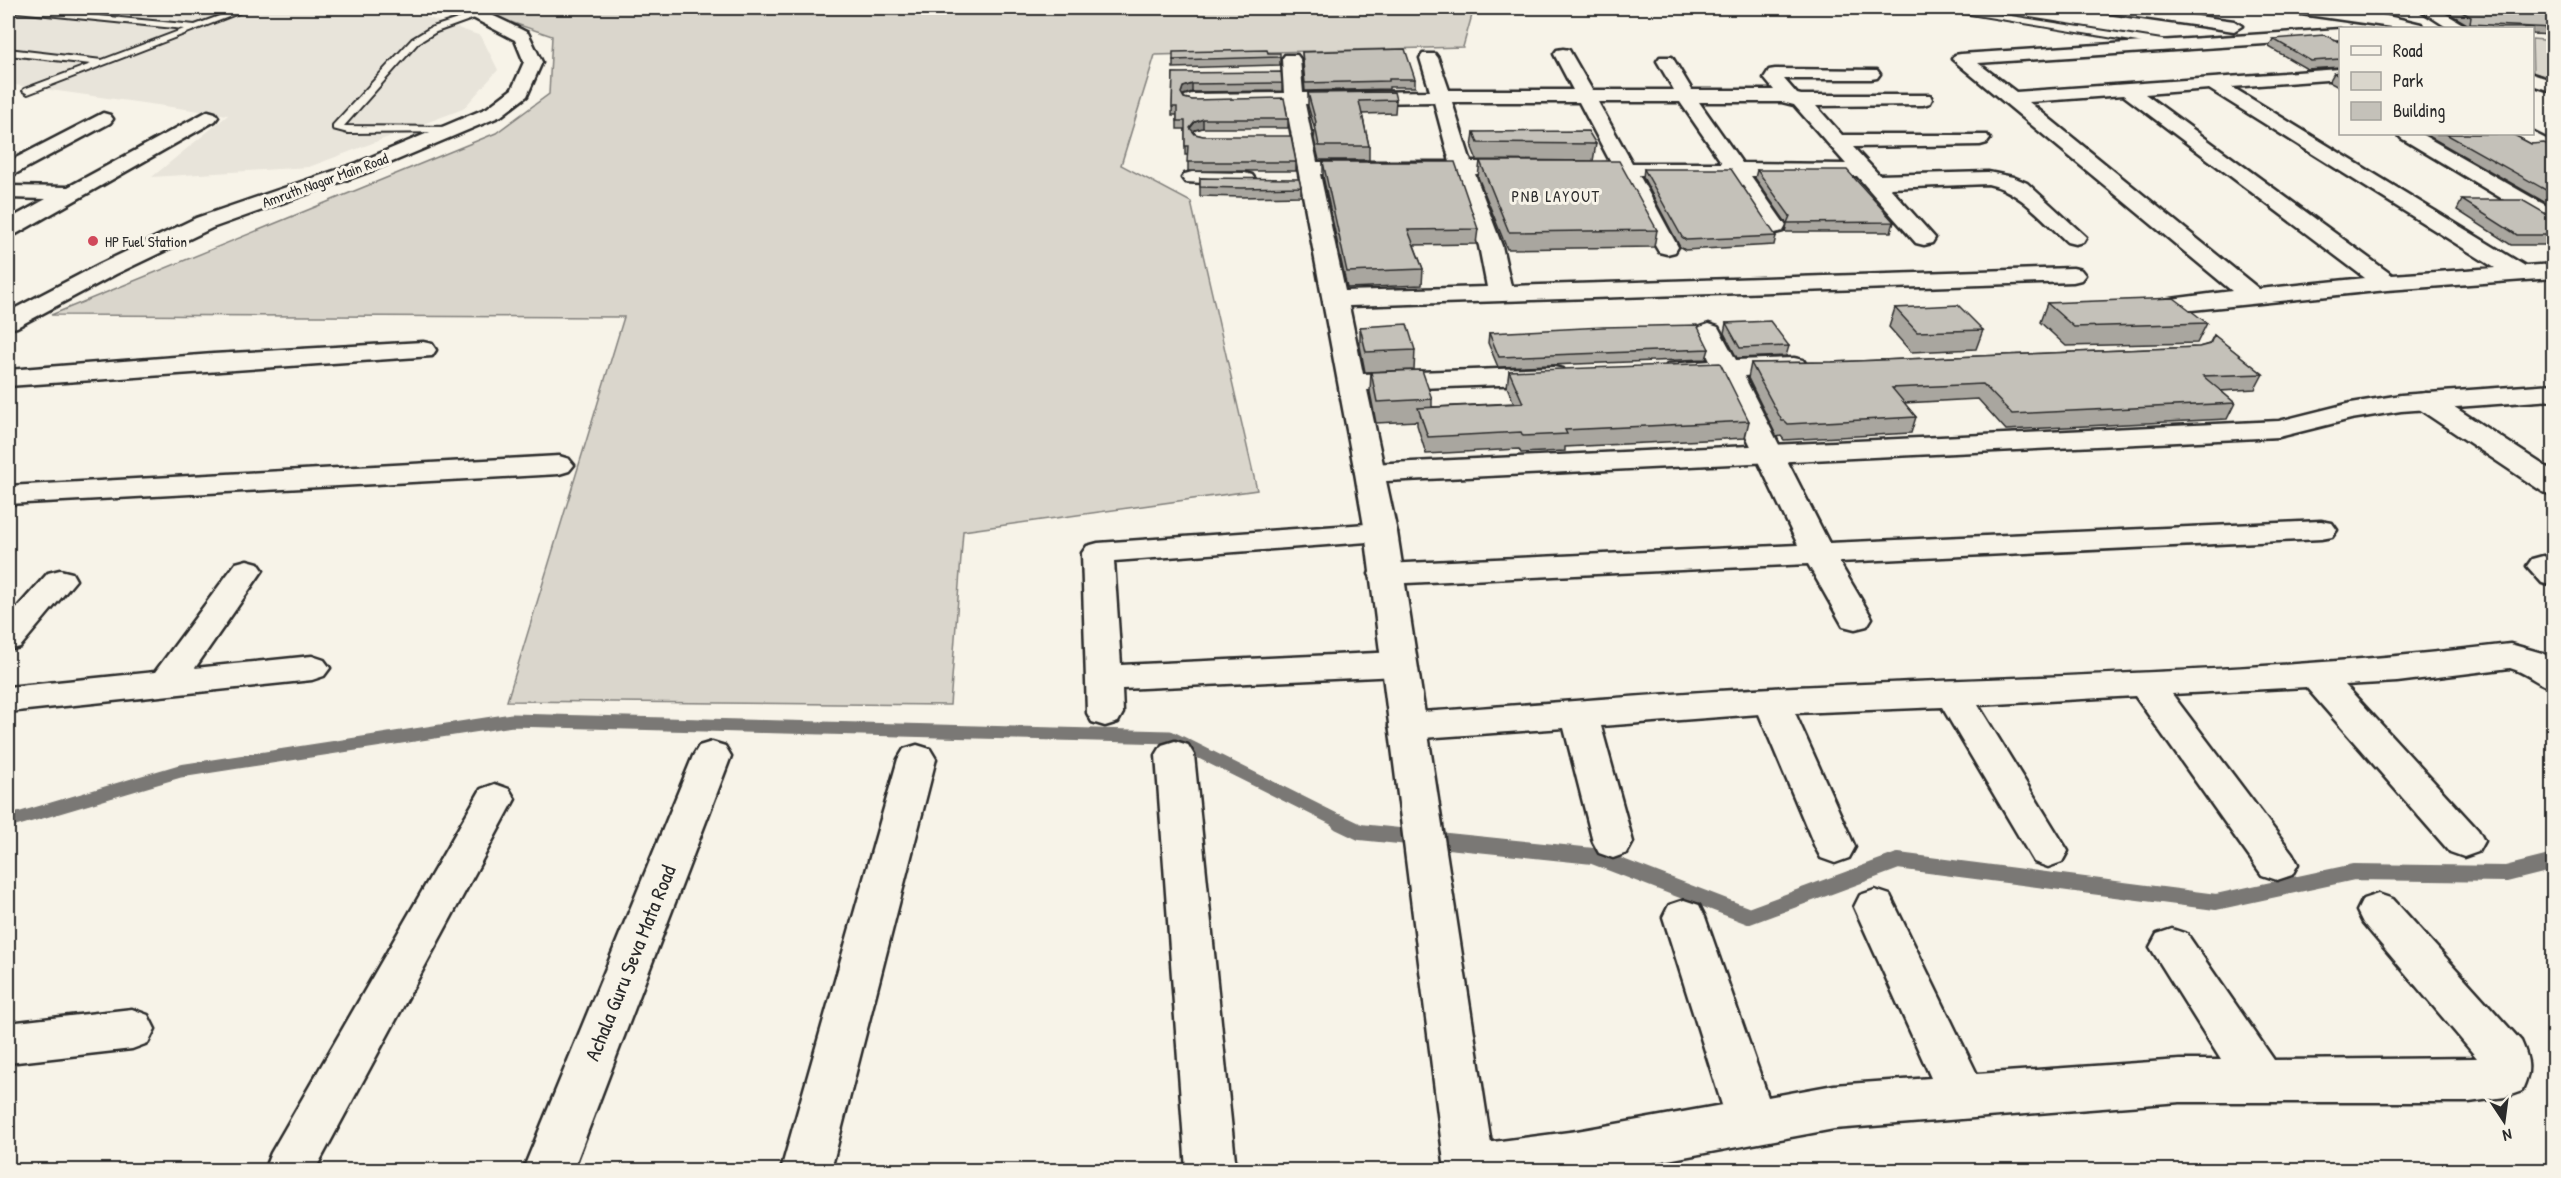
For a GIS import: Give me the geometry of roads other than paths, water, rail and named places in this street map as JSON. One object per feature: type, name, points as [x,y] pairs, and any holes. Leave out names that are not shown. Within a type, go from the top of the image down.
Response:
[{"type":"street","name":"Amruth Nagar Main Road","points":[[8,322],[108,269],[204,223],[364,167],[495,112],[520,92],[533,62],[522,37],[479,15],[456,8]]},
{"type":"street","points":[[2110,8],[2298,36]]},
{"type":"street","points":[[2294,8],[2389,21],[2411,27]]},
{"type":"street","points":[[2426,8],[2457,27]]},
{"type":"street","points":[[2255,298],[2012,98],[1961,60],[2339,34]]},
{"type":"street","points":[[1563,54],[1667,247]]},
{"type":"street","points":[[1429,58],[1443,96],[1462,168],[1498,270],[1500,293]]},
{"type":"street","points":[[1666,61],[1687,98],[1775,226]]},
{"type":"street","points":[[1269,73],[1292,65],[1294,97],[1292,136],[1335,299],[1381,532],[1385,574],[1470,1170],[1577,1154],[1834,1107],[2180,1081],[2469,1081],[2505,1076],[2504,1056],[2379,911]]},
{"type":"street","points":[[1871,74],[1775,74],[1773,78],[1835,141],[1924,238]]},
{"type":"street","points":[[2012,98],[2339,74]]},
{"type":"street","points":[[2311,76],[2339,92]]},
{"type":"street","points":[[2534,80],[2553,87]]},
{"type":"street","points":[[2212,83],[2521,274]]},
{"type":"street","points":[[2128,90],[2387,283]]},
{"type":"street","points":[[1192,100],[1443,96],[1923,99]]},
{"type":"street","points":[[8,229],[208,117]]},
{"type":"street","points":[[8,170],[103,119]]},
{"type":"street","points":[[2410,135],[2553,220]]},
{"type":"street","points":[[2524,135],[2553,151]]},
{"type":"street","points":[[1835,141],[1980,139]]},
{"type":"street","points":[[1304,176],[1462,168],[1549,168],[1736,169],[1866,176],[1988,178],[2006,181],[2019,188],[2075,237]]},
{"type":"street","points":[[1192,178],[1268,179]]},
{"type":"street","points":[[8,192],[72,193]]},
{"type":"street","points":[[2172,305],[2387,283],[2553,271]]},
{"type":"street","points":[[1335,299],[2073,275]]},
{"type":"street","points":[[1709,332],[1818,554],[1855,618]]},
{"type":"street","points":[[8,378],[213,362],[423,350]]},
{"type":"street","points":[[1647,372],[1824,365]]},
{"type":"street","points":[[1352,382],[1576,374]]},
{"type":"street","points":[[1370,473],[2279,429],[2293,428],[2349,411],[2426,401],[2553,392]]},
{"type":"street","points":[[2426,401],[2553,486]]},
{"type":"street","points":[[8,495],[559,465]]},
{"type":"street","points":[[1385,574],[2321,530]]},
{"type":"street","points":[[1105,713],[1098,553],[1381,532]]},
{"type":"street","points":[[165,684],[247,570]]},
{"type":"street","points":[[8,639],[60,580]]},
{"type":"street","points":[[1408,726],[1772,701],[1953,694],[2397,670],[2510,656],[2530,661],[2553,677]]},
{"type":"street","points":[[1103,678],[1398,664]]},
{"type":"street","points":[[8,700],[312,668]]},
{"type":"street","points":[[2316,675],[2464,841]]},
{"type":"street","points":[[2145,684],[2277,864]]},
{"type":"street","points":[[1953,694],[2048,851]]},
{"type":"street","points":[[1772,701],[1835,847]]},
{"type":"street","points":[[1579,714],[1613,842]]},
{"type":"street","points":[[1175,755],[1211,1170]]},
{"type":"street","name":"Achala Guru Seva Mata Road","points":[[548,1170],[712,756]]},
{"type":"street","points":[[806,1170],[917,759]]},
{"type":"street","points":[[289,1170],[495,799]]},
{"type":"street","points":[[1875,907],[1964,1098]]},
{"type":"street","points":[[1684,917],[1752,1122]]},
{"type":"street","points":[[2172,947],[2262,1081]]},
{"type":"street","points":[[8,1043],[132,1029]]},
{"type":"lane","points":[[20,8],[17,9],[196,27]]},
{"type":"lane","points":[[28,91],[248,8]]},
{"type":"lane","points":[[2351,8],[2389,21]]},
{"type":"lane","points":[[1964,10],[2168,44]]},
{"type":"lane","points":[[455,130],[348,130],[337,127],[415,41],[433,30],[479,15]]},
{"type":"lane","points":[[8,52],[104,62]]},
{"type":"waterway","points":[[8,822],[180,771],[512,720],[1170,737],[1342,823]]},
{"type":"waterway","points":[[1339,822],[1360,832],[1593,856],[1749,916],[1898,861],[2216,902],[2354,872],[2506,874],[2554,862]]},
{"type":"place","name":"HP Fuel Station","points":[[93,241]]},
{"type":"district","name":"PNB LAYOUT","points":[[1556,196]]}]
